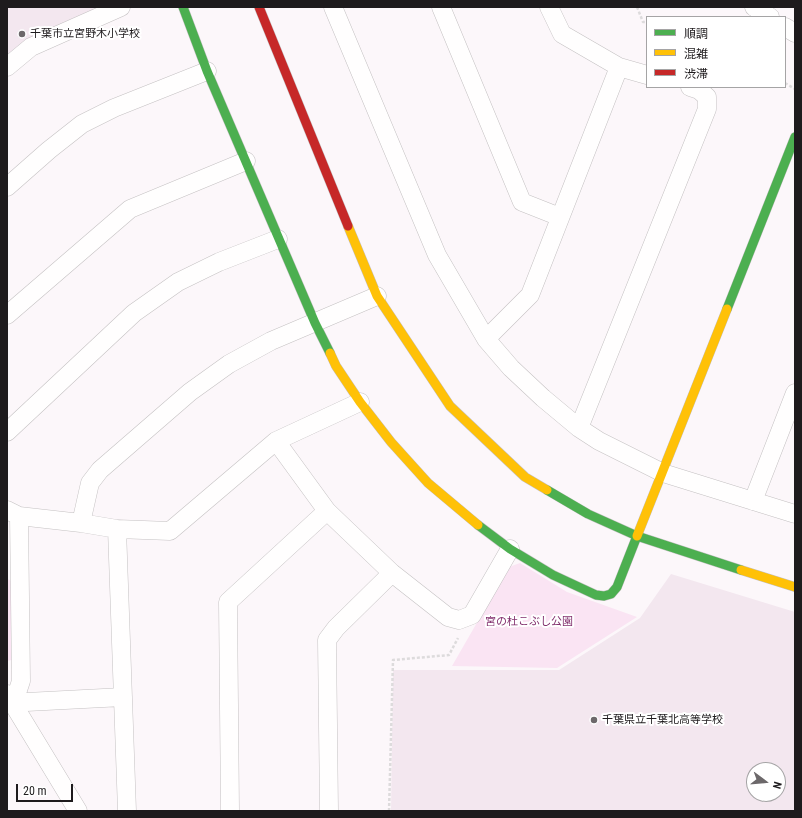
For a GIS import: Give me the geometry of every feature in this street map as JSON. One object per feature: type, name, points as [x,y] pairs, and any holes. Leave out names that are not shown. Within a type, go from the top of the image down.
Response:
[{"type":"street","points":[[7,67],[31,47],[121,7]]},
{"type":"street","points":[[183,7],[278,239],[315,323],[336,366],[360,402],[391,442],[428,483],[467,517],[510,549],[553,575],[596,596],[611,594],[617,588],[795,137]]},
{"type":"street","points":[[259,7],[377,296],[424,369],[450,406],[525,477],[582,511],[637,536],[795,587]]},
{"type":"street","points":[[333,7],[437,255],[486,339],[511,368],[579,428],[599,441],[663,473],[795,514]]},
{"type":"street","points":[[441,7],[522,202],[560,217]]},
{"type":"street","points":[[549,7],[562,34],[619,67],[646,75]]},
{"type":"street","points":[[754,7],[768,16]]},
{"type":"street","points":[[786,28],[795,33]]},
{"type":"street","points":[[486,339],[530,295],[619,67]]},
{"type":"street","points":[[7,187],[49,150],[82,124],[114,108],[208,71]]},
{"type":"street","points":[[579,428],[707,109],[708,97],[699,90],[693,88]]},
{"type":"street","points":[[7,315],[130,209],[246,161]]},
{"type":"street","points":[[7,432],[134,313],[178,282],[219,262],[278,239]]},
{"type":"street","points":[[82,523],[90,483],[100,470],[178,402],[229,364],[271,341],[377,296]]},
{"type":"street","points":[[753,501],[795,393]]},
{"type":"street","points":[[9,700],[21,681],[13,555],[13,513],[117,529],[170,531],[276,441],[360,402]]},
{"type":"street","points":[[276,441],[327,512],[392,573],[448,617],[459,620],[472,615],[510,549]]},
{"type":"street","points":[[230,811],[228,602],[327,512]]},
{"type":"street","points":[[117,529],[127,811]]},
{"type":"street","points":[[329,811],[327,640],[336,628],[392,573]]},
{"type":"street","points":[[9,700],[123,697]]},
{"type":"street","points":[[9,700],[78,811]]},
{"type":"path","points":[[637,7],[643,22],[646,22]]},
{"type":"path","points":[[786,84],[795,89]]},
{"type":"path","points":[[389,811],[393,660],[449,655],[472,615]]},
{"type":"shaded area","name":"千葉市立宮野木小学校","points":[[7,7],[102,7],[27,39],[7,56]]},
{"type":"shaded area","name":"千葉県立千葉北高等学校","points":[[671,574],[795,612],[795,811],[391,811],[393,670],[559,670],[640,618]]},
{"type":"green space","name":"宮の杜こぶし公園","points":[[520,563],[567,592],[637,617],[557,668],[452,666],[509,567]]},
{"type":"green space","points":[[7,579],[12,581],[16,659],[7,661]]},
{"type":"traffic: fast","points":[[183,7],[207,71],[315,323],[330,353]]},
{"type":"traffic: fast","points":[[727,309],[795,137]]},
{"type":"traffic: fast","points":[[547,490],[588,514],[637,536],[741,570]]},
{"type":"traffic: fast","points":[[478,525],[510,549],[553,575],[596,595],[604,596],[611,594],[617,587],[637,536]]},
{"type":"traffic: slow","points":[[348,226],[377,296],[450,406],[525,477],[547,490]]},
{"type":"traffic: slow","points":[[637,536],[727,309]]},
{"type":"traffic: slow","points":[[330,353],[336,366],[360,402],[391,442],[428,483],[478,525]]},
{"type":"traffic: slow","points":[[741,570],[795,587]]},
{"type":"traffic: jam","points":[[259,7],[348,226]]},
{"type":"place","name":"千葉市立宮野木小学校","points":[[22,34]]},
{"type":"place","name":"千葉県立千葉北高等学校","points":[[594,720]]}]
